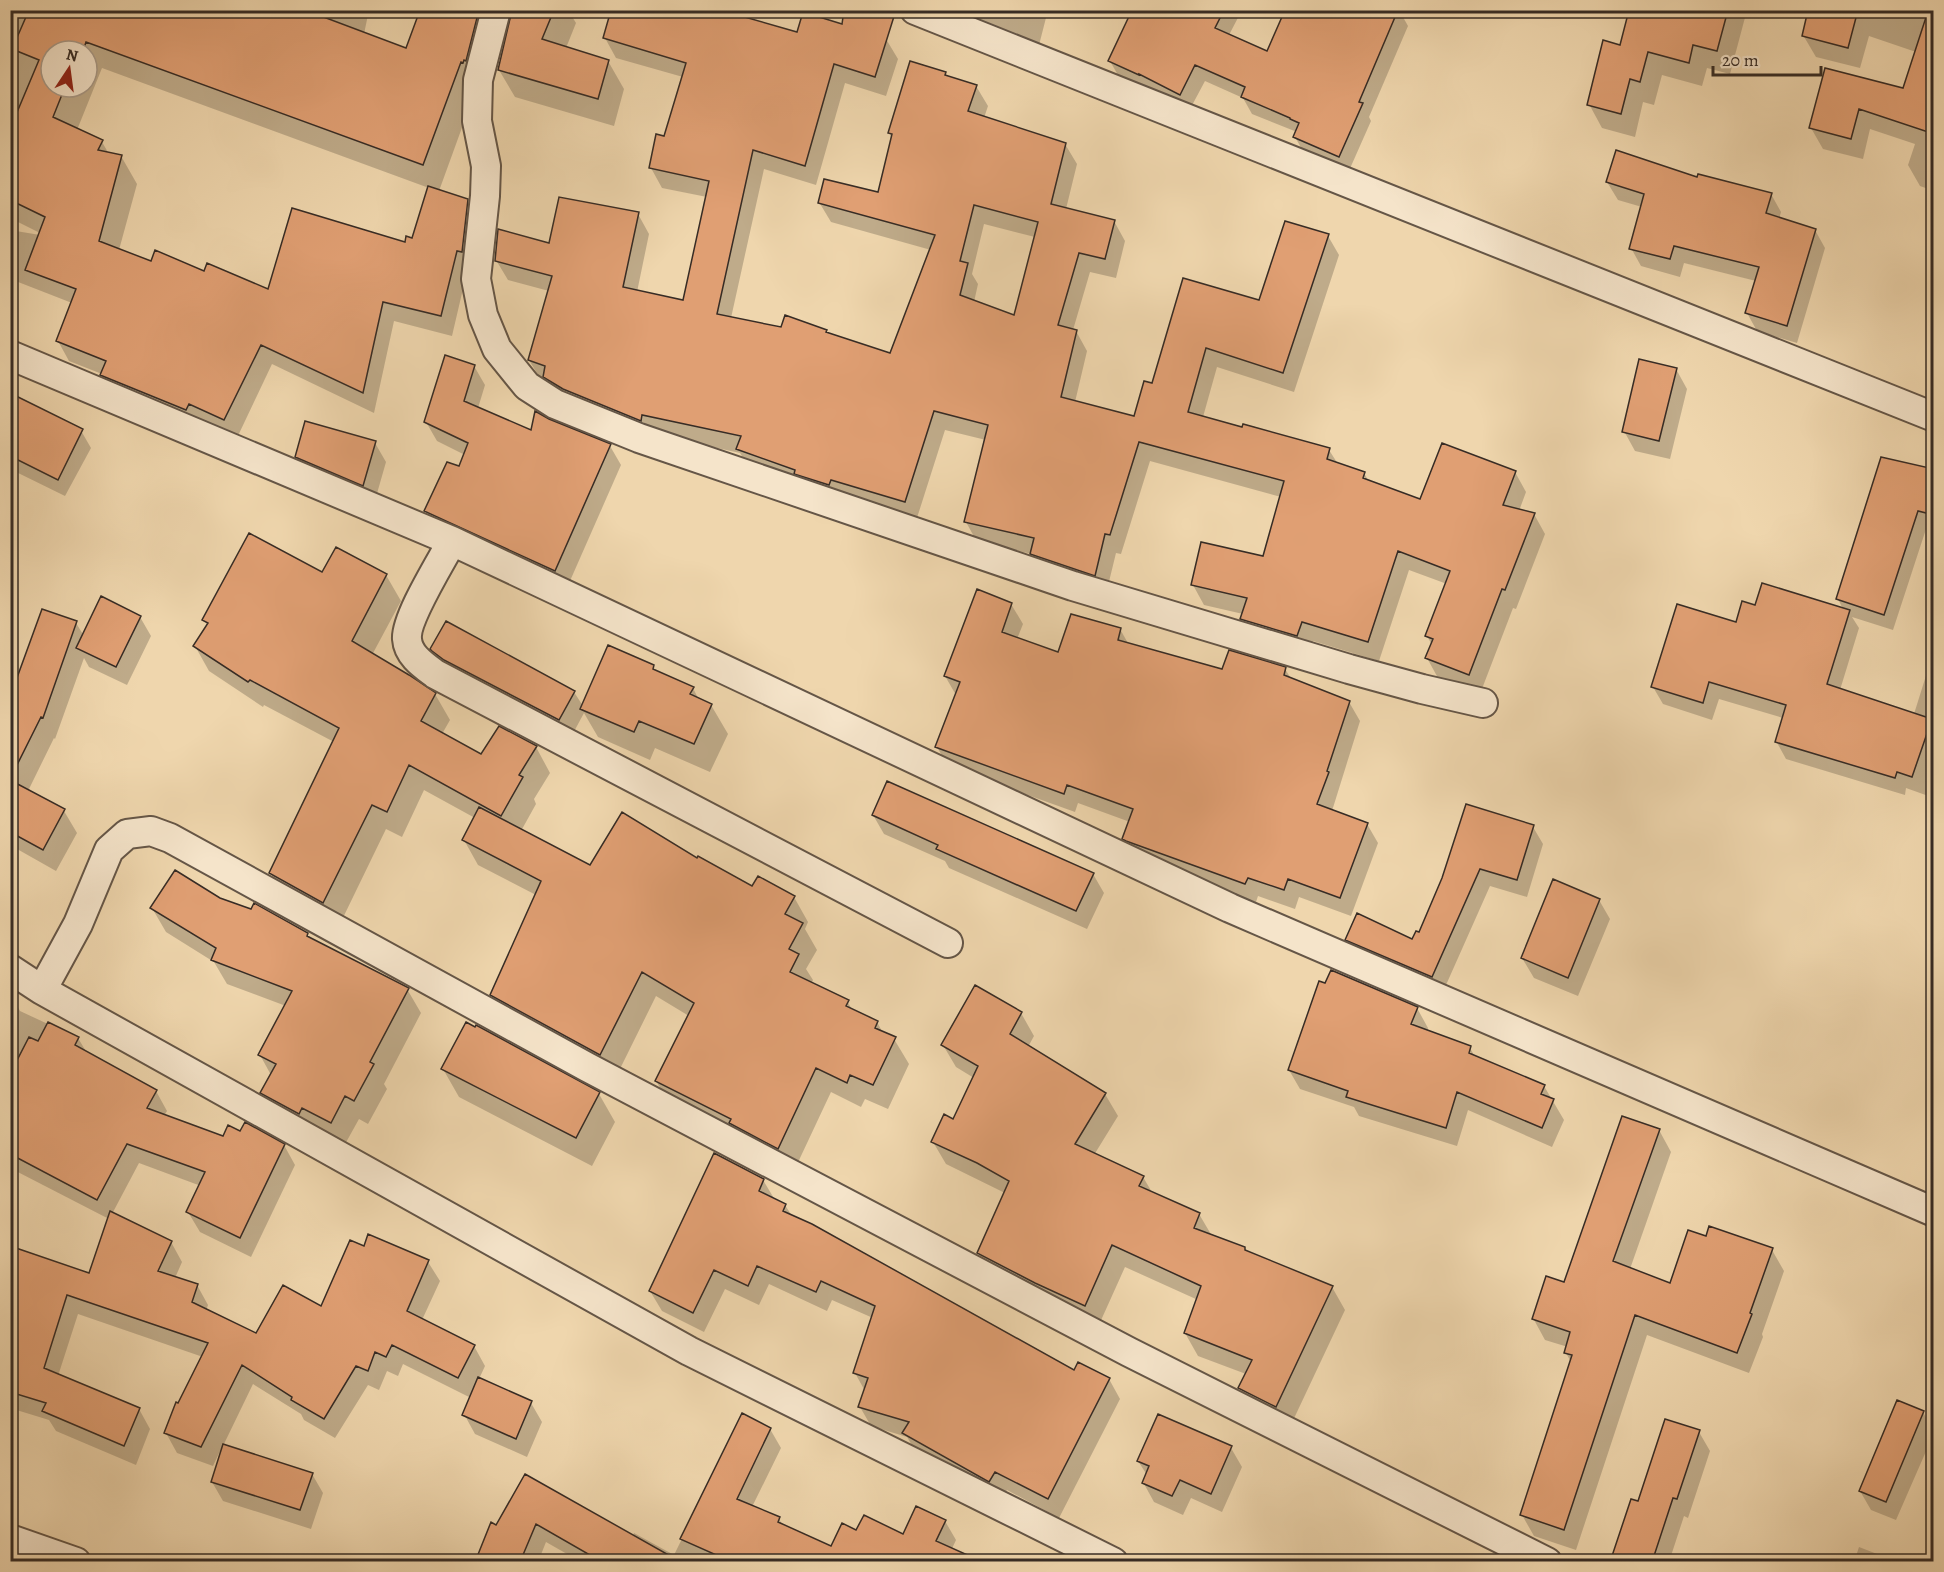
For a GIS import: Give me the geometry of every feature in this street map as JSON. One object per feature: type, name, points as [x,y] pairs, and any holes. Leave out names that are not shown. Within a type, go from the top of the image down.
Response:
[{"type":"street","points":[[496,10],[477,80],[477,121],[486,166],[476,279],[483,315],[497,349],[527,386],[555,404],[639,438],[1073,586],[1360,672],[1483,703]]},
{"type":"street","points":[[915,10],[1934,417]]},
{"type":"street","points":[[10,355],[452,541],[1230,908],[1934,1212]]},
{"type":"street","points":[[452,541],[408,623],[407,640],[416,660],[435,674],[948,943]]},
{"type":"street","points":[[42,990],[78,924],[109,850],[127,834],[152,831],[170,838],[618,1084],[1129,1352],[1547,1562]]},
{"type":"street","points":[[10,969],[42,990],[688,1351],[1113,1562]]},
{"type":"street","points":[[10,1539],[76,1562]]},
{"type":"building","points":[[29,10],[305,10],[406,48],[420,10],[479,10],[466,61],[461,62],[423,165],[99,47],[99,39],[39,39],[39,60],[12,49]]},
{"type":"building","points":[[512,10],[554,10],[542,39],[609,60],[598,99],[498,70]]},
{"type":"building","points":[[611,10],[720,10],[797,32],[803,12],[842,24],[844,10],[896,10],[875,77],[834,64],[805,166],[753,150],[717,314],[781,327],[785,315],[827,330],[826,332],[890,353],[935,235],[818,203],[824,179],[878,192],[892,134],[888,133],[910,61],[977,85],[968,111],[1066,143],[1051,204],[1115,220],[1105,259],[1079,253],[1058,325],[1077,330],[1061,397],[1134,416],[1144,381],[1152,383],[1183,278],[1259,300],[1285,221],[1329,234],[1283,373],[1206,348],[1188,412],[1242,427],[1243,424],[1330,448],[1327,459],[1365,472],[1363,478],[1420,499],[1442,443],[1516,471],[1503,505],[1535,513],[1505,590],[1502,589],[1469,675],[1425,658],[1433,639],[1425,636],[1450,571],[1398,551],[1368,642],[1302,622],[1297,636],[1240,619],[1247,598],[1191,585],[1201,542],[1263,556],[1284,481],[1139,442],[1110,535],[1105,534],[1095,576],[1030,554],[1034,538],[964,522],[988,425],[934,411],[905,502],[831,480],[829,485],[794,474],[795,470],[736,449],[741,436],[642,415],[641,421],[563,389],[543,377],[545,366],[528,360],[552,276],[495,261],[498,229],[549,243],[559,197],[639,212],[623,287],[683,300],[709,181],[649,168],[656,134],[664,136],[686,63],[603,38]],"holes":[[[974,205],[1038,222],[1014,315],[960,295],[968,263],[960,261]]]},
{"type":"building","points":[[1132,10],[1224,10],[1215,28],[1267,51],[1285,10],[1398,10],[1359,102],[1363,103],[1339,157],[1293,137],[1299,123],[1241,97],[1245,87],[1195,65],[1180,95],[1108,61]]},
{"type":"building","points":[[1629,10],[1728,10],[1717,51],[1693,45],[1689,63],[1648,52],[1640,82],[1630,79],[1621,114],[1587,105],[1603,40],[1620,45]]},
{"type":"building","points":[[1808,10],[1858,10],[1848,48],[1802,36]]},
{"type":"building","points":[[1928,11],[1934,12],[1934,134],[1859,109],[1851,139],[1809,128],[1825,68],[1903,88]]},
{"type":"building","points":[[39,60],[39,99],[60,99],[53,117],[103,140],[98,150],[122,155],[99,241],[151,261],[155,250],[204,271],[207,263],[268,289],[292,208],[405,242],[406,236],[412,238],[428,186],[468,199],[462,252],[457,251],[441,316],[383,302],[363,393],[261,345],[224,420],[189,404],[186,410],[100,375],[106,361],[56,341],[76,289],[25,270],[45,217],[10,200],[10,129]]},
{"type":"building","points":[[1616,150],[1697,177],[1698,174],[1772,193],[1766,213],[1816,229],[1787,326],[1745,313],[1759,267],[1674,246],[1670,259],[1629,249],[1644,194],[1606,182]]},
{"type":"building","points":[[445,355],[475,365],[464,401],[531,430],[535,411],[611,444],[555,571],[424,511],[447,462],[459,466],[468,443],[424,422]]},
{"type":"building","points":[[1639,359],[1677,368],[1659,441],[1622,432]]},
{"type":"building","points":[[10,393],[83,429],[58,480],[10,456]]},
{"type":"building","points":[[305,421],[376,441],[363,486],[295,457]]},
{"type":"building","points":[[1881,457],[1934,469],[1934,515],[1918,511],[1884,615],[1836,599]]},
{"type":"building","points":[[249,533],[322,572],[336,547],[387,574],[352,641],[436,693],[421,721],[481,754],[499,726],[537,746],[519,775],[523,777],[501,816],[409,765],[387,812],[372,805],[323,903],[269,873],[339,728],[250,680],[248,682],[193,646],[208,623],[202,620]]},
{"type":"building","points":[[1762,583],[1850,610],[1827,684],[1932,719],[1912,777],[1897,772],[1895,778],[1775,742],[1786,705],[1709,682],[1703,703],[1651,687],[1677,604],[1736,622],[1742,601],[1755,605]]},
{"type":"building","points":[[977,589],[1012,603],[1002,632],[1058,652],[1071,614],[1121,628],[1118,640],[1222,669],[1229,650],[1286,667],[1284,675],[1350,701],[1317,804],[1368,823],[1340,898],[1288,879],[1284,890],[1248,878],[1245,884],[1126,841],[1122,839],[1133,809],[1067,785],[1064,794],[935,747],[960,682],[944,676]]},
{"type":"building","points":[[101,596],[141,616],[116,667],[76,648]]},
{"type":"building","points":[[42,609],[77,621],[43,718],[41,717],[10,779],[10,697]]},
{"type":"building","points":[[446,621],[575,691],[559,720],[444,660],[432,651],[430,649]]},
{"type":"building","points":[[608,645],[654,665],[653,669],[694,687],[690,694],[712,704],[694,744],[639,721],[634,732],[580,709]]},
{"type":"building","points":[[10,780],[65,809],[43,850],[10,832]]},
{"type":"building","points":[[887,781],[1094,873],[1076,911],[936,849],[938,845],[872,815]]},
{"type":"building","points":[[1466,804],[1534,825],[1517,880],[1480,869],[1432,977],[1345,940],[1357,913],[1412,939],[1416,931],[1419,932],[1442,878]]},
{"type":"building","points":[[479,807],[590,865],[622,812],[697,858],[698,856],[752,886],[758,876],[795,896],[785,914],[803,923],[789,949],[799,954],[790,972],[849,1000],[846,1006],[878,1021],[875,1028],[896,1037],[873,1085],[850,1075],[847,1083],[816,1068],[778,1149],[729,1123],[731,1119],[655,1081],[694,1003],[642,972],[600,1055],[490,995],[541,881],[462,840]]},
{"type":"building","points":[[175,870],[220,898],[251,909],[254,903],[308,933],[307,936],[409,988],[370,1062],[374,1064],[354,1101],[345,1096],[331,1123],[302,1108],[299,1114],[260,1093],[276,1064],[258,1055],[292,991],[211,960],[216,948],[150,908]]},
{"type":"building","points":[[1553,879],[1600,899],[1568,978],[1521,958]]},
{"type":"building","points":[[1331,970],[1418,1007],[1411,1024],[1471,1046],[1469,1053],[1545,1085],[1541,1094],[1554,1099],[1542,1128],[1457,1092],[1446,1128],[1346,1097],[1348,1091],[1288,1070],[1319,981],[1325,983]]},
{"type":"building","points":[[975,985],[1022,1012],[1010,1034],[1106,1093],[1075,1144],[1144,1176],[1139,1186],[1200,1213],[1194,1228],[1245,1247],[1245,1250],[1333,1286],[1276,1407],[1238,1388],[1252,1360],[1184,1333],[1201,1286],[1112,1245],[1085,1306],[977,1253],[1009,1181],[931,1142],[944,1114],[953,1119],[978,1066],[941,1045]]},
{"type":"building","points":[[48,1022],[79,1037],[75,1045],[157,1090],[147,1108],[223,1136],[228,1125],[240,1131],[245,1122],[285,1144],[240,1238],[186,1212],[205,1172],[127,1144],[97,1200],[10,1154],[10,1074],[29,1037],[38,1041]]},
{"type":"building","points":[[466,1022],[475,1027],[476,1025],[600,1092],[576,1138],[441,1069]]},
{"type":"building","points":[[1622,1116],[1660,1129],[1613,1261],[1670,1283],[1688,1230],[1706,1236],[1709,1226],[1773,1248],[1737,1353],[1635,1315],[1564,1530],[1520,1515],[1572,1355],[1564,1353],[1570,1332],[1532,1319],[1546,1276],[1564,1282]]},
{"type":"building","points":[[714,1153],[764,1179],[759,1191],[786,1204],[783,1211],[812,1224],[1074,1370],[1078,1362],[1110,1378],[1048,1499],[995,1472],[989,1482],[902,1433],[909,1422],[858,1407],[868,1378],[853,1373],[875,1306],[821,1281],[816,1292],[757,1266],[748,1286],[714,1270],[693,1313],[649,1291]]},
{"type":"building","points":[[110,1211],[172,1241],[158,1271],[198,1284],[192,1302],[256,1333],[283,1285],[321,1306],[350,1240],[364,1246],[368,1234],[429,1260],[407,1311],[475,1345],[458,1378],[392,1345],[386,1357],[375,1352],[368,1371],[356,1366],[324,1419],[291,1400],[292,1397],[242,1365],[201,1447],[164,1433],[176,1402],[178,1403],[208,1343],[67,1295],[44,1368],[140,1408],[124,1446],[42,1411],[46,1403],[10,1392],[10,1265],[16,1248],[89,1273]]},
{"type":"building","points":[[478,1377],[532,1401],[516,1439],[462,1415]]},
{"type":"building","points":[[1897,1400],[1924,1411],[1886,1502],[1859,1491]]},
{"type":"building","points":[[742,1413],[771,1428],[737,1499],[780,1517],[778,1522],[831,1546],[842,1523],[856,1530],[864,1515],[903,1534],[916,1506],[946,1520],[936,1541],[983,1562],[732,1562],[680,1539]]},
{"type":"building","points":[[1158,1414],[1232,1446],[1211,1494],[1180,1480],[1172,1496],[1142,1483],[1149,1466],[1137,1461]]},
{"type":"building","points":[[1665,1419],[1700,1430],[1677,1499],[1673,1498],[1652,1562],[1610,1562],[1631,1499],[1638,1501]]},
{"type":"building","points":[[223,1444],[313,1473],[300,1510],[211,1482]]},
{"type":"building","points":[[525,1474],[681,1562],[602,1562],[536,1524],[520,1562],[475,1562],[491,1522],[496,1525]]}]
